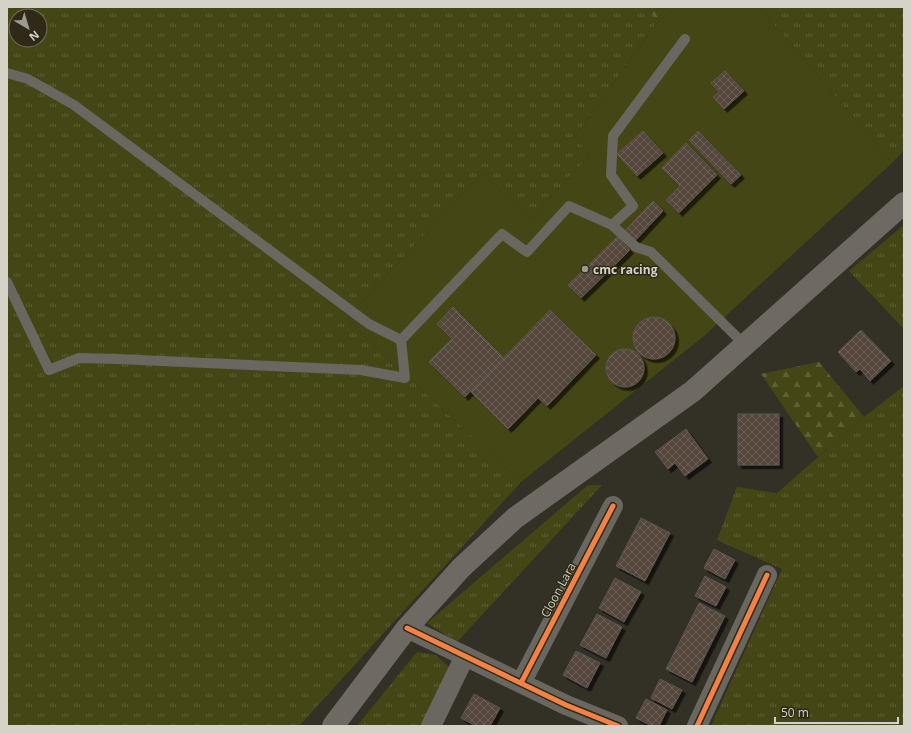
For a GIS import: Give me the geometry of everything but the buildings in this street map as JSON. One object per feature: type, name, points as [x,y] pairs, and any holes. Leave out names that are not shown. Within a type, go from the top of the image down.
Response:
[{"type":"main road","points":[[333,726],[407,628],[461,568],[515,518],[693,391],[904,203]]},
{"type":"street","name":"Cloon Lara","points":[[521,683],[613,506]]},
{"type":"street","points":[[696,726],[767,575]]},
{"type":"street","points":[[407,628],[566,705],[618,726]]},
{"type":"street","points":[[430,726],[465,656]]},
{"type":"lane","points":[[612,225],[633,206],[611,175],[613,136],[685,39]]},
{"type":"lane","points":[[7,73],[28,79],[74,105],[369,324],[401,340]]},
{"type":"lane","points":[[7,282],[49,370],[79,358],[360,370],[405,378],[401,340],[502,234],[527,252],[569,206],[612,225],[636,247],[651,252],[745,345]]},
{"type":"green space","points":[[7,7],[649,7],[656,24],[575,137],[590,155],[530,219],[482,173],[346,319],[521,482],[299,726],[7,726]]},
{"type":"green space","points":[[649,7],[676,7],[656,24]]},
{"type":"green space","name":"cmc racing","points":[[676,7],[759,7],[892,163],[704,336],[521,482],[346,319],[482,173],[530,219],[590,155],[575,137],[656,24]]},
{"type":"green space","points":[[759,7],[904,7],[904,150],[892,163]]},
{"type":"green space","points":[[904,225],[904,329],[849,271]]},
{"type":"green space","points":[[819,362],[864,417],[818,457],[761,374]]},
{"type":"green space","points":[[904,386],[904,726],[711,726],[782,569],[717,540],[737,487],[777,493],[864,417]]},
{"type":"green space","points":[[588,485],[602,485],[457,642],[427,623]]},
{"type":"green space","points":[[417,652],[436,655],[449,667],[422,726],[357,726]]},
{"type":"cycle path","points":[[521,683],[613,506]]},
{"type":"cycle path","points":[[697,726],[767,575]]},
{"type":"cycle path","points":[[407,628],[566,705],[618,726]]},
{"type":"place","name":"cmc racing","points":[[585,269]]}]
